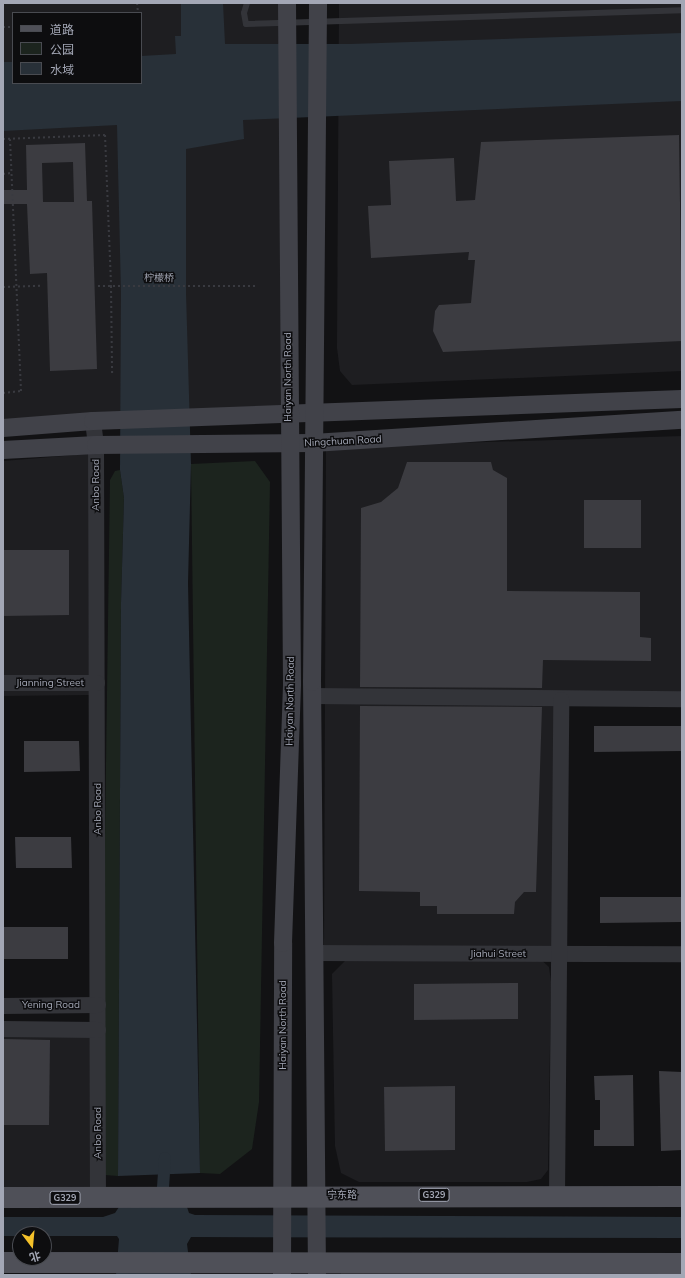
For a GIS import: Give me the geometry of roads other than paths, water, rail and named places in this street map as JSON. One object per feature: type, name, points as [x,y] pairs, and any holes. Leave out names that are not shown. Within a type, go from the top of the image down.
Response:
[{"type":"main road","name":"Haiyan North Road","points":[[282,1269],[281,1196],[283,943],[292,684],[288,415],[287,8]]},
{"type":"main road","name":"Haiyan North Road","points":[[317,8],[312,696],[317,1269]]},
{"type":"main road","points":[[3,428],[93,421],[288,415],[682,399]]},
{"type":"main road","name":"Ningchuan Road","points":[[3,450],[96,445],[313,443],[682,420]]},
{"type":"main road","name":"宁东路","points":[[3,1197],[98,1198],[316,1195],[682,1196]]},
{"type":"main road","points":[[3,1262],[194,1264],[282,1269],[560,1269],[682,1263]]},
{"type":"street","name":"Anbo Road","points":[[93,421],[96,445],[98,1198]]},
{"type":"street","name":"Jianning Street","points":[[3,683],[97,683]]},
{"type":"street","points":[[312,696],[561,700],[682,699]]},
{"type":"street","points":[[558,1196],[561,700]]},
{"type":"street","name":"Jiahui Street","points":[[314,953],[682,954]]},
{"type":"street","name":"Yening Road","points":[[3,1006],[98,1006]]},
{"type":"street","points":[[3,1029],[98,1030]]},
{"type":"lane","points":[[247,3],[244,13],[246,24],[682,10]]},
{"type":"water","points":[[181,3],[223,3],[225,44],[350,44],[682,33],[682,101],[243,120],[244,139],[186,149],[186,293],[191,464],[188,583],[200,1173],[118,1176],[121,603],[124,498],[120,470],[121,293],[117,125],[3,131],[3,62],[12,62],[12,84],[142,84],[142,56],[176,54],[175,36],[181,36]]},
{"type":"water","points":[[119,1207],[187,1207],[189,1213],[195,1215],[682,1217],[682,1238],[191,1237],[187,1244],[191,1275],[116,1275],[119,1239],[117,1236],[52,1236],[52,1226],[12,1226],[12,1236],[3,1236],[3,1217],[103,1217],[115,1213]]},
{"type":"waterway","points":[[162,1202],[165,1158]]}]
